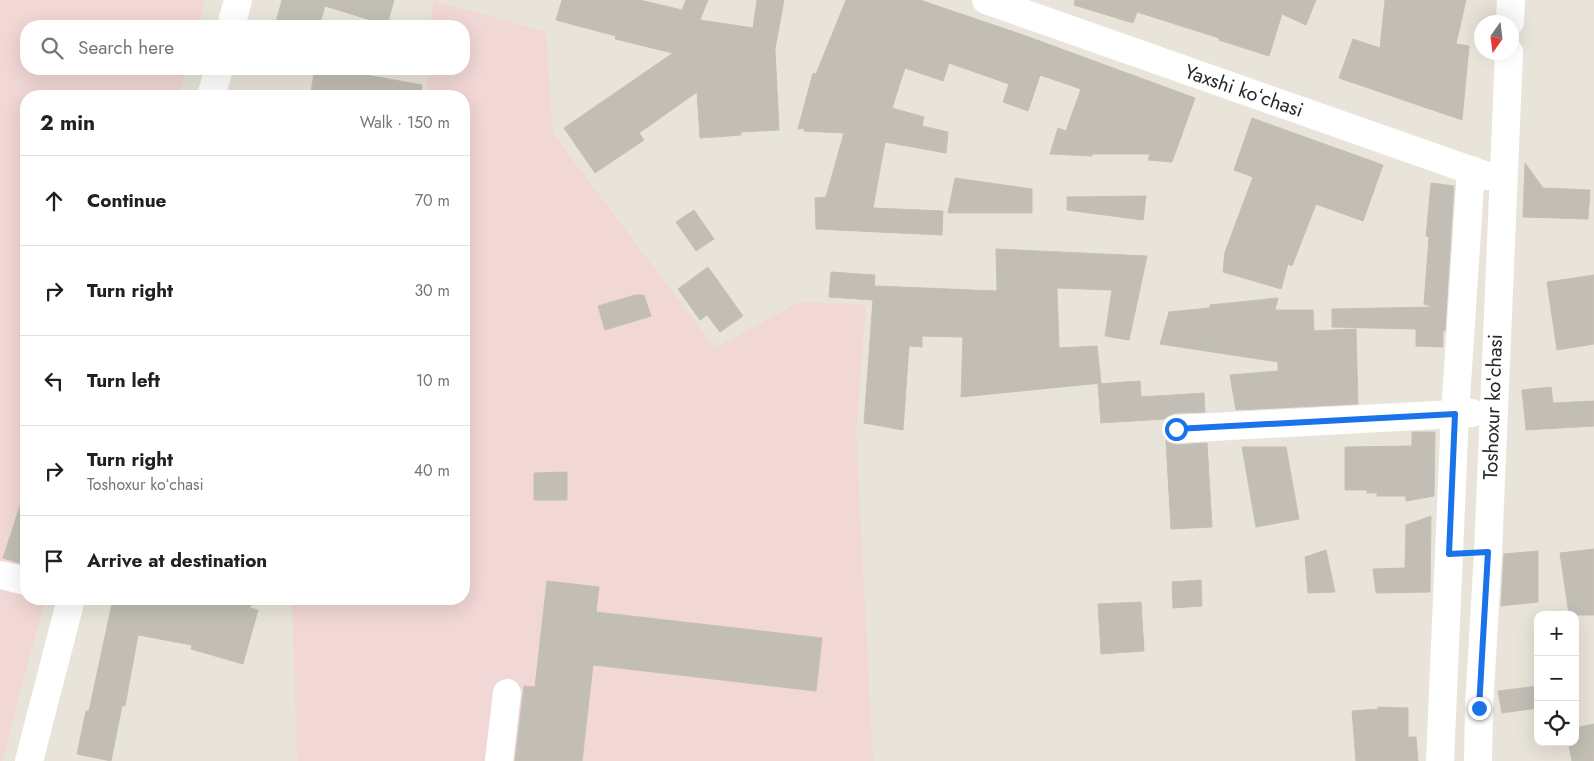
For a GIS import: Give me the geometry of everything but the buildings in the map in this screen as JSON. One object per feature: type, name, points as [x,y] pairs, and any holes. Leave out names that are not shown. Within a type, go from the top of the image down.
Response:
[{"type":"street","points":[[233,20],[238,0]]},
{"type":"street","name":"Yaxshi koʻchasi","points":[[986,0],[1502,182]]},
{"type":"street","points":[[1510,15],[1511,0]]},
{"type":"street","name":"Toshoxur koʻchasi","points":[[1478,761],[1508,60]]},
{"type":"street","points":[[213,90],[217,75]]},
{"type":"street","points":[[1440,761],[1455,414],[1471,170]]},
{"type":"street","points":[[1176,429],[1494,412]]},
{"type":"street","points":[[1449,554],[1488,552]]},
{"type":"street","points":[[0,575],[20,580]]},
{"type":"street","points":[[29,761],[69,605]]},
{"type":"street","points":[[499,761],[507,693]]},
{"type":"shaded area","points":[[0,0],[205,0],[200,20],[20,20],[20,75],[184,75],[181,90],[20,90],[20,605],[43,605],[2,761],[0,761]]},
{"type":"shaded area","points":[[433,0],[546,32],[553,134],[715,348],[800,302],[866,305],[856,431],[873,761],[297,761],[292,605],[470,605],[470,90],[426,90],[428,75],[470,75],[470,20],[431,20]]},
{"type":"route","points":[[1176,429],[1455,414],[1449,554],[1488,552],[1479,708]]}]
